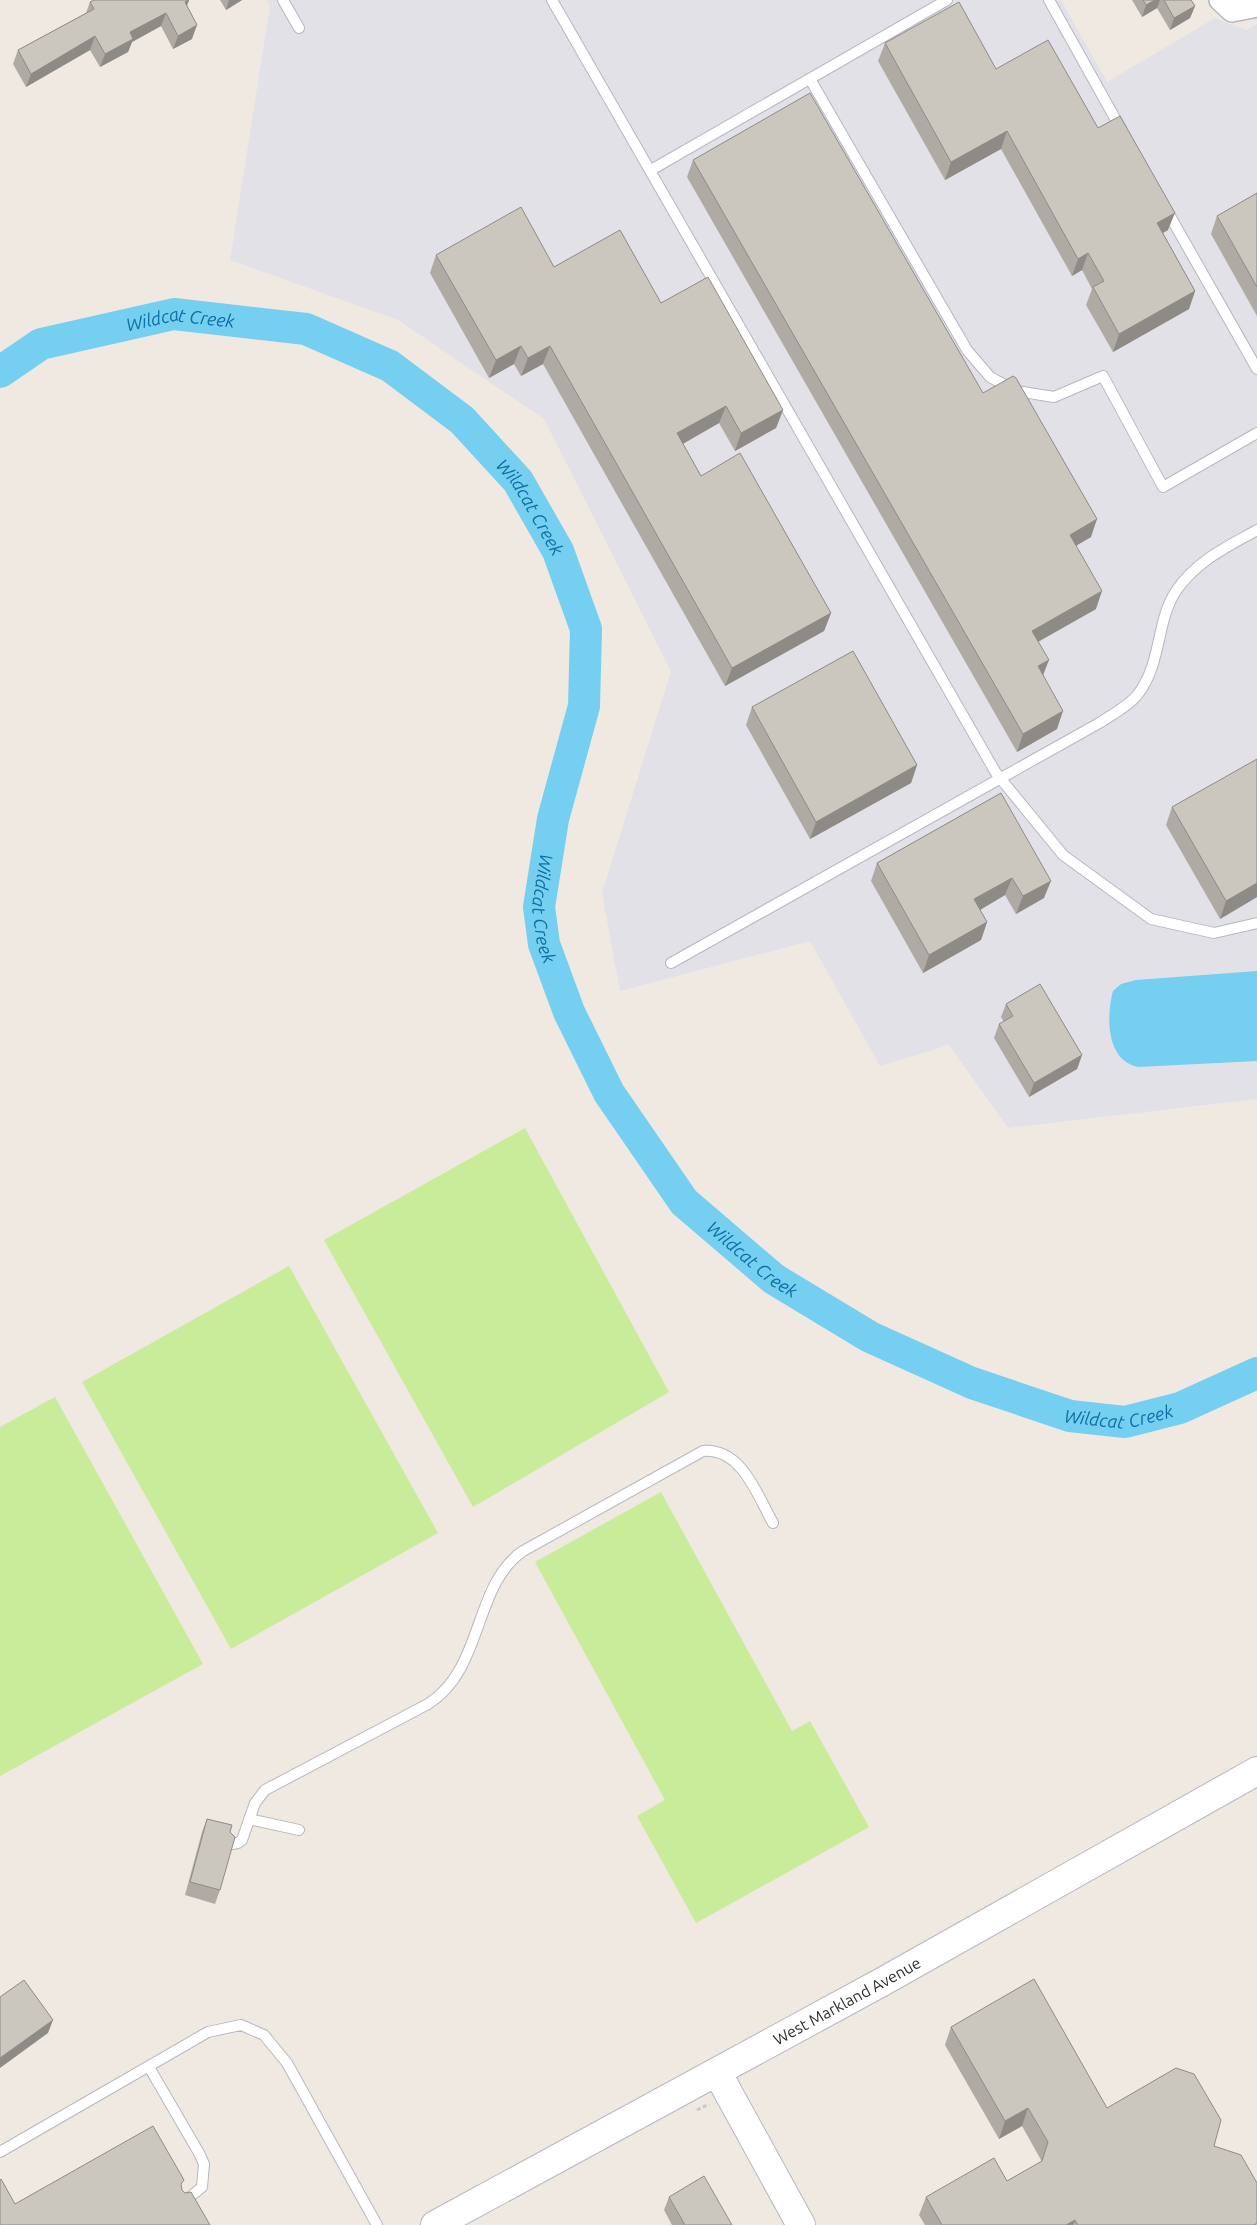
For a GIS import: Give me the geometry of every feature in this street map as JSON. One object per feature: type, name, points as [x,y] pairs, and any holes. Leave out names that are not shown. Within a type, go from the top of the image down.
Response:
[{"type":"main road","name":"West Markland Avenue","points":[[435,2225],[717,2072],[1257,1772]]},
{"type":"main road","points":[[717,2072],[802,2225]]},
{"type":"street","points":[[1228,5],[1257,6]]},
{"type":"lane","points":[[283,0],[299,28]]},
{"type":"lane","points":[[552,0],[1000,778],[1063,855],[1151,919],[1214,934],[1257,923]]},
{"type":"lane","points":[[651,170],[947,0]]},
{"type":"lane","points":[[1048,0],[1126,138]]},
{"type":"lane","points":[[810,79],[967,350],[990,377],[1016,390],[1054,397],[1103,376],[1163,487],[1257,433]]},
{"type":"lane","points":[[1160,198],[1257,369]]},
{"type":"lane","points":[[670,962],[1101,722],[1137,696],[1154,667],[1162,628],[1175,592],[1202,561],[1257,530]]},
{"type":"lane","points":[[232,1844],[242,1840],[259,1796],[274,1784],[428,1704],[446,1690],[459,1672],[504,1566],[512,1558],[531,1546],[703,1451],[716,1450],[736,1462],[773,1523]]},
{"type":"lane","points":[[249,1819],[299,1830]]},
{"type":"lane","points":[[0,2152],[208,2032],[241,2025],[264,2035],[286,2063],[377,2225]]},
{"type":"lane","points":[[149,2067],[204,2164],[202,2187],[181,2204]]},
{"type":"shaded area","points":[[267,0],[1061,0],[1107,82],[1215,18],[1247,30],[1257,24],[1257,1099],[1008,1128],[949,1045],[880,1066],[810,941],[620,991],[602,893],[671,671],[544,419],[398,320],[230,260],[270,6]]},
{"type":"green space","points":[[525,1128],[669,1392],[473,1507],[324,1240]]},
{"type":"green space","points":[[289,1266],[438,1533],[231,1649],[82,1382]]},
{"type":"green space","points":[[55,1397],[203,1664],[0,1776],[0,1427]]},
{"type":"green space","points":[[661,1492],[792,1731],[810,1721],[869,1827],[696,1923],[637,1816],[665,1800],[535,1562]]},
{"type":"water","points":[[1257,971],[1257,1061],[1138,1067],[1127,1063],[1114,1047],[1109,1024],[1109,1013],[1113,991],[1121,984],[1136,980]]},
{"type":"building","points":[[94,0],[188,0],[185,2],[197,25],[178,36],[166,13],[130,32],[133,39],[105,54],[95,36],[31,74],[18,50],[94,9],[90,2]]},
{"type":"building","points":[[1143,0],[1155,0],[1146,5]]},
{"type":"building","points":[[1164,0],[1191,0],[1195,6],[1174,18]]},
{"type":"building","points":[[959,2],[996,69],[1048,40],[1098,128],[1120,116],[1175,213],[1157,223],[1195,291],[1119,334],[1093,287],[1104,281],[1088,253],[1078,259],[1007,131],[951,162],[885,43]]},
{"type":"building","points":[[810,93],[983,393],[1013,376],[1016,378],[1097,519],[1070,535],[1102,591],[1032,631],[1049,660],[1038,666],[1063,711],[1023,734],[693,160]]},
{"type":"building","points":[[1257,193],[1257,287],[1217,216]]},
{"type":"building","points":[[521,207],[554,267],[620,230],[661,303],[708,277],[783,410],[741,433],[726,406],[677,433],[701,476],[740,453],[831,613],[732,668],[550,346],[528,358],[521,346],[496,360],[436,255]]},
{"type":"building","points":[[853,651],[917,765],[816,822],[752,707]]},
{"type":"building","points":[[1257,759],[1257,883],[1226,901],[1172,807]]},
{"type":"building","points":[[1001,793],[1051,881],[1023,896],[1012,878],[974,899],[987,922],[929,955],[877,863]]},
{"type":"building","points":[[1040,984],[1082,1055],[1034,1083],[999,1024],[1013,1016],[1006,1004]]},
{"type":"building","points":[[207,1819],[232,1825],[230,1832],[235,1837],[220,1890],[190,1882]]},
{"type":"building","points":[[1034,1979],[1107,2108],[1176,2068],[1194,2074],[1221,2120],[1214,2146],[1241,2155],[1257,2183],[1257,2223],[1254,2225],[1078,2225],[1075,2220],[1066,2225],[942,2225],[926,2197],[994,2158],[1007,2181],[1042,2161],[1048,2142],[1028,2108],[1005,2121],[951,2027]]},
{"type":"building","points":[[24,1980],[53,2020],[0,2058],[0,1997]]},
{"type":"building","points":[[153,2126],[184,2180],[181,2184],[182,2190],[185,2193],[191,2192],[210,2225],[0,2225],[1,2179],[15,2204]]},
{"type":"building","points":[[704,2176],[732,2225],[685,2225],[669,2197]]},
{"type":"waterway","name":"Wildcat Creek","points":[[0,372],[41,344],[174,314],[306,329],[390,366],[462,420],[518,481],[558,551],[586,629],[584,706],[553,819],[539,907],[544,944],[569,1012],[609,1093],[684,1202],[774,1279],[870,1337],[972,1383],[1070,1416],[1125,1422],[1180,1408],[1257,1373]]}]
